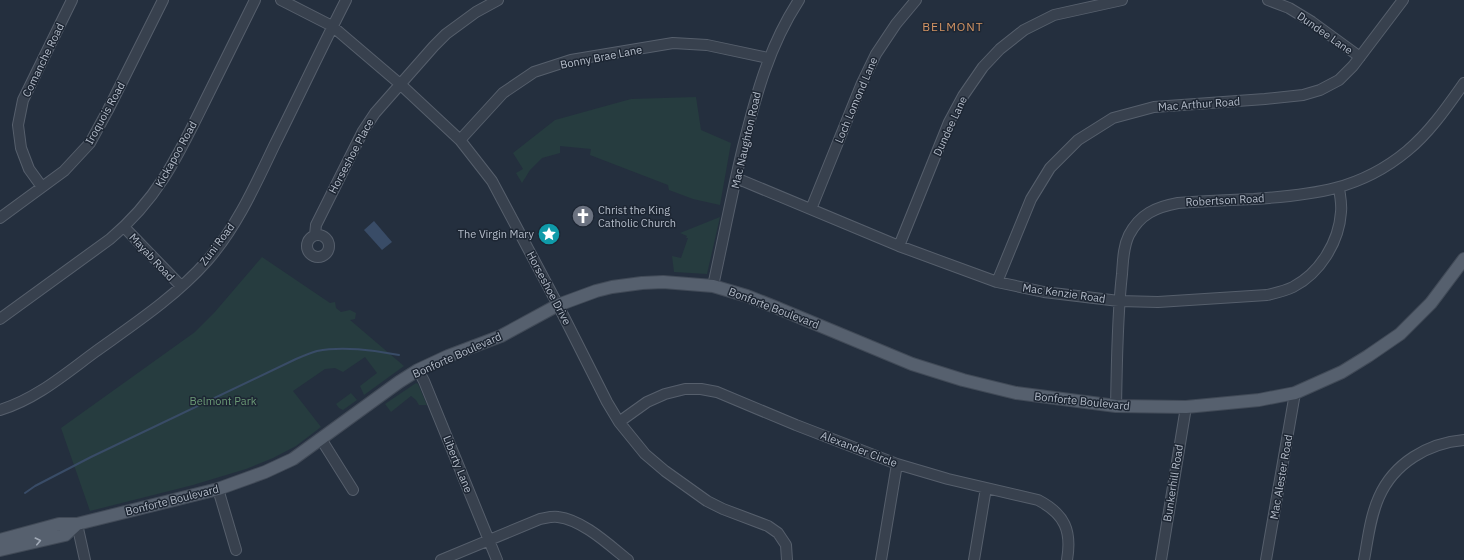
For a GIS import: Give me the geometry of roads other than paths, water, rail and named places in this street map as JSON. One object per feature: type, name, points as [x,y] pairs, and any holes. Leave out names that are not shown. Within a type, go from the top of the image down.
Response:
[{"type":"main road","name":"Bonforte Boulevard","points":[[0,540],[60,524],[77,524],[218,489],[265,472],[293,459],[399,382],[418,370],[448,356],[501,336],[558,305],[596,291],[635,284],[663,282],[712,286],[747,296],[912,364],[963,380],[1016,394],[1116,406],[1186,407],[1259,400],[1295,393],[1342,372],[1400,334],[1431,303],[1464,259]]},
{"type":"main road","name":"Bonforte Boulevard","points":[[0,550],[65,535],[77,524]]},
{"type":"street","name":"Comanche Road","points":[[42,187],[29,169],[21,148],[18,125],[23,100],[34,74],[72,0]]},
{"type":"street","name":"Iroquois Road","points":[[0,218],[64,171],[90,143],[163,0]]},
{"type":"street","name":"Kickapoo Road","points":[[0,319],[93,252],[124,227],[152,197],[174,162],[255,0]]},
{"type":"street","name":"Horseshoe Drive","points":[[281,0],[332,26],[400,84],[460,140],[492,182],[558,305],[607,402],[619,422],[650,458],[665,472],[707,501],[723,509],[768,526],[778,533],[786,545],[787,560]]},
{"type":"street","name":"Zuni Road","points":[[0,410],[16,405],[51,384],[156,308],[207,260],[233,225],[254,188],[346,0]]},
{"type":"street","name":"Horseshoe Place","points":[[315,235],[316,225],[363,131],[374,113],[446,34],[476,12],[498,0]]},
{"type":"street","name":"Mac Naughton Road","points":[[712,286],[756,93],[768,58],[790,12],[799,0]]},
{"type":"street","name":"Loch Lomond Lane","points":[[811,209],[862,83],[876,54],[896,24],[916,0]]},
{"type":"street","name":"Dundee Lane","points":[[899,246],[949,122],[962,96],[983,67],[1000,49],[1024,30],[1054,15],[1106,1],[1122,0]]},
{"type":"street","name":"Dundee Lane","points":[[1268,0],[1289,8],[1312,22],[1360,57]]},
{"type":"street","name":"Mac Arthur Road","points":[[997,282],[1031,199],[1050,168],[1078,140],[1113,118],[1154,107],[1304,95],[1320,90],[1339,80],[1353,66],[1403,0]]},
{"type":"street","name":"Bonny Brae Lane","points":[[460,140],[503,93],[534,72],[571,60],[673,44],[706,45],[768,58]]},
{"type":"street","name":"Robertson Road","points":[[1116,406],[1119,301],[1125,244],[1134,227],[1151,210],[1163,205],[1178,203],[1315,194],[1357,182],[1386,167],[1408,151],[1426,132],[1464,83]]},
{"type":"street","name":"Mac Kenzie Road","points":[[736,178],[899,246],[997,282],[1044,292],[1119,301],[1173,301],[1267,295],[1295,286],[1311,274],[1323,261],[1333,243],[1339,228],[1341,212],[1339,188]]},
{"type":"street","name":"Mayab Road","points":[[124,227],[181,286]]},
{"type":"street","name":"Liberty Lane","points":[[418,370],[424,381],[497,560]]},
{"type":"street","name":"Alexander Circle","points":[[619,422],[647,402],[664,394],[685,389],[701,389],[717,392],[796,425],[897,464],[948,479],[1028,497],[1049,506],[1058,513],[1067,529],[1069,545],[1067,560]]},
{"type":"street","name":"Mac Alester Road","points":[[1266,560],[1295,393]]},
{"type":"street","name":"Bunkerhill Road","points":[[1161,560],[1186,407]]},
{"type":"street","points":[[321,439],[353,490]]},
{"type":"street","points":[[1364,560],[1374,512],[1379,497],[1392,475],[1402,465],[1426,449],[1452,441],[1464,440]]},
{"type":"street","points":[[881,560],[897,464]]},
{"type":"street","points":[[974,560],[986,488]]},
{"type":"street","points":[[218,489],[236,550]]},
{"type":"street","points":[[441,560],[540,519],[557,516],[566,518],[583,526],[628,560]]},
{"type":"street","points":[[77,524],[85,560]]},
{"type":"water","points":[[374,221],[392,242],[382,250],[364,230]]},
{"type":"waterway","points":[[25,493],[35,486],[91,457],[296,359],[317,351],[337,349],[369,350],[399,355]]},
{"type":"place","name":"Christ the King Catholic Church","points":[[583,216]]},
{"type":"place","name":"The Virgin Mary","points":[[549,234]]},
{"type":"district","name":"BELMONT","points":[[953,26]]},
{"type":"park label","name":"Belmont Park","points":[[223,401]]}]
